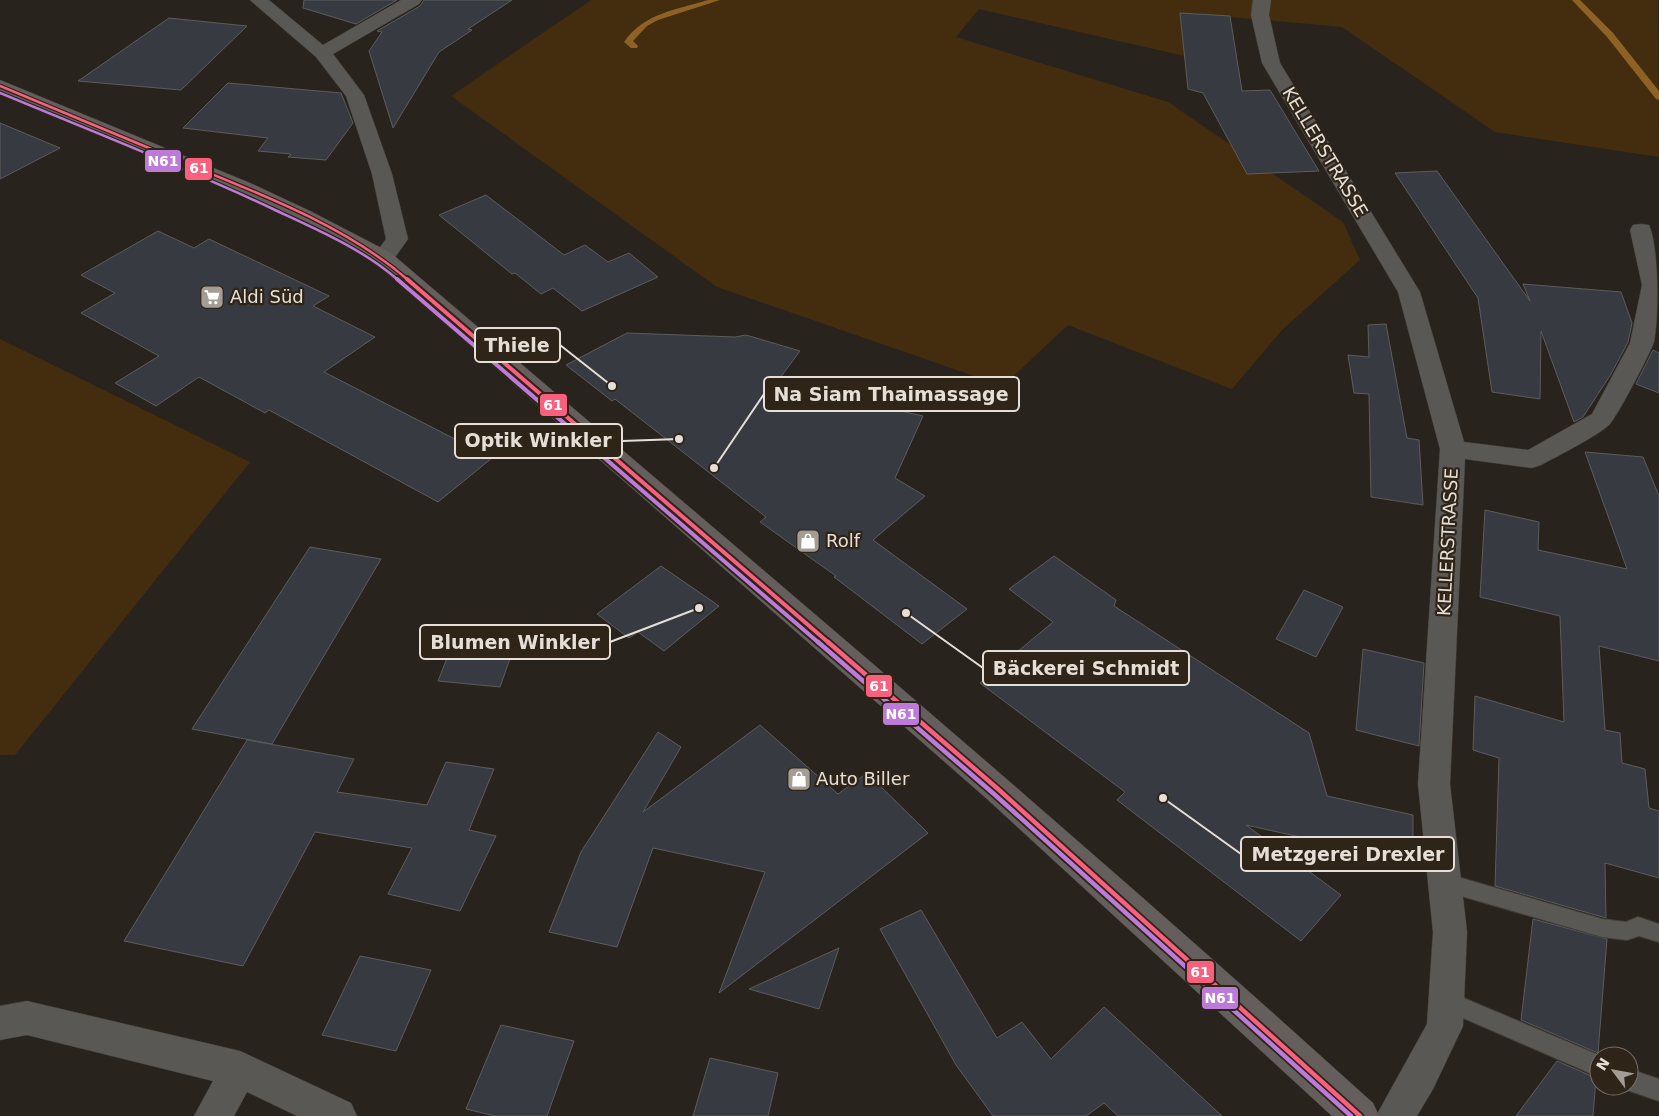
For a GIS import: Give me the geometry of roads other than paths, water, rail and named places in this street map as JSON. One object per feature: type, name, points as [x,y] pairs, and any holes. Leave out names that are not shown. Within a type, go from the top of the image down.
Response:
[{"type":"main road","points":[[0,86],[243,187],[305,216],[383,258],[953,752],[1261,1024],[1360,1116]]},
{"type":"street","points":[[258,0],[322,53],[355,94],[382,174],[397,239],[383,258]]},
{"type":"street","points":[[322,53],[413,0]]},
{"type":"street","name":"KELLERSTRASSE","points":[[1262,0],[1260,15],[1271,64],[1408,292],[1454,449],[1434,784],[1450,932],[1445,1026],[1420,1076],[1395,1116]]},
{"type":"street","points":[[1454,449],[1532,459],[1601,419],[1642,343],[1653,284],[1640,230]]},
{"type":"street","points":[[0,1024],[28,1018],[240,1069],[338,1116]]},
{"type":"street","points":[[213,1116],[240,1069]]},
{"type":"lane","points":[[1444,882],[1602,928],[1627,931],[1638,926],[1659,933]]},
{"type":"lane","points":[[1447,1001],[1589,1062]]},
{"type":"lane","points":[[1639,1083],[1659,1090]]},
{"type":"waterway","points":[[634,46],[628,42],[635,32],[644,25],[667,14],[716,0]]},
{"type":"waterway","points":[[1576,0],[1610,35],[1659,97]]},
{"type":"place","name":"Aldi Süd","points":[[212,297]]},
{"type":"place","name":"Thiele","points":[[612,386]]},
{"type":"place","name":"Optik Winkler","points":[[679,439]]},
{"type":"place","name":"Na Siam Thaimassage","points":[[714,468]]},
{"type":"place","name":"Rolf","points":[[808,541]]},
{"type":"place","name":"Blumen Winkler","points":[[699,608]]},
{"type":"place","name":"Bäckerei Schmidt","points":[[906,613]]},
{"type":"place","name":"Auto Biller","points":[[799,779]]},
{"type":"place","name":"Metzgerei Drexler","points":[[1163,798]]}]
